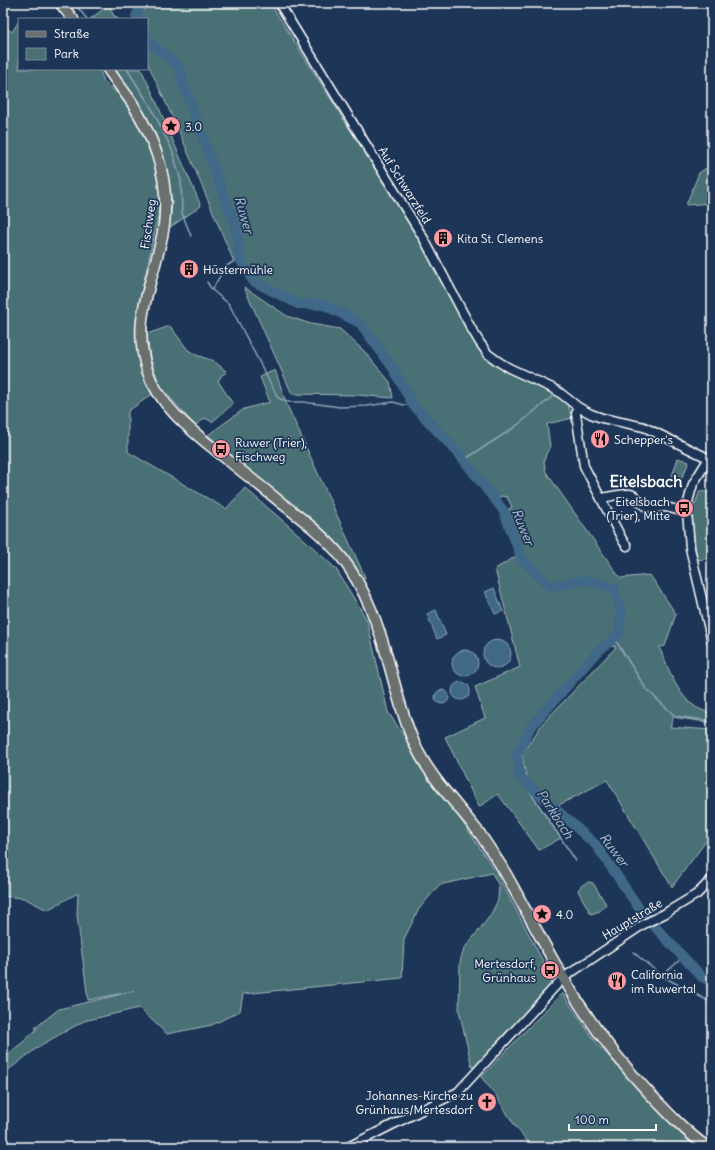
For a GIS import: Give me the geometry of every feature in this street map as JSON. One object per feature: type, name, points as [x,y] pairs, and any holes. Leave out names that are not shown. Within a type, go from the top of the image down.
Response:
[{"type":"main road","points":[[60,3],[72,18]]},
{"type":"main road","name":"Fischweg","points":[[109,70],[124,91],[149,133],[159,157],[165,192],[163,232],[142,316],[140,337],[147,370],[154,386],[163,399],[188,427],[311,526],[340,556],[356,580],[376,622],[390,666],[400,707],[417,750],[430,771],[479,833],[500,864],[563,978],[600,1036],[625,1068],[669,1114],[686,1131],[707,1147]]},
{"type":"street","name":"Auf Schwarzfeld","points":[[279,3],[424,239],[471,328],[492,358],[560,392],[578,407],[596,416],[650,430],[711,458]]},
{"type":"street","points":[[578,407],[576,414],[584,466],[627,546]]},
{"type":"street","points":[[711,458],[694,484],[687,511],[690,548],[712,642]]},
{"type":"street","points":[[602,498],[628,494],[636,497],[647,508],[667,507],[679,511],[687,511]]},
{"type":"street","name":"Hauptstraße","points":[[348,1147],[458,1092],[563,978],[644,924],[697,894],[712,879]]},
{"type":"green space","points":[[148,3],[270,3],[418,237],[477,344],[566,402],[573,418],[547,424],[550,447],[544,462],[546,472],[620,578],[650,575],[676,614],[665,646],[659,647],[668,668],[684,697],[701,710],[712,713],[712,723],[672,717],[673,720],[670,727],[712,730],[712,833],[672,887],[607,780],[557,806],[526,777],[522,754],[543,723],[616,647],[606,645],[596,653],[530,728],[517,755],[520,777],[561,838],[539,850],[498,794],[479,807],[445,737],[485,718],[475,687],[520,667],[495,569],[520,554],[504,512],[512,507],[507,497],[501,496],[496,501],[464,460],[413,405],[393,368],[360,323],[324,305],[298,304],[253,281],[239,259],[234,262],[178,129],[148,64],[148,18],[136,18],[146,9]]},
{"type":"green space","points":[[109,5],[114,16],[118,18],[91,18]]},
{"type":"green space","points":[[18,23],[18,70],[99,70],[105,83],[122,97],[135,115],[150,145],[157,171],[160,195],[158,217],[137,322],[157,391],[128,411],[128,452],[226,509],[245,488],[336,569],[367,620],[388,712],[496,872],[552,978],[551,986],[476,1067],[472,1067],[459,1010],[460,962],[464,949],[490,916],[498,900],[499,886],[492,873],[439,885],[419,909],[404,939],[402,978],[243,994],[240,1011],[212,1025],[167,1034],[139,1008],[84,1021],[41,1045],[3,1074],[3,1058],[37,1029],[35,1028],[59,1009],[134,991],[88,1000],[77,915],[78,893],[47,910],[24,898],[3,896],[3,26],[12,32]]},
{"type":"green space","points":[[115,70],[141,70],[201,206],[169,228],[172,203],[166,165],[157,141],[127,86]]},
{"type":"green space","points":[[712,164],[712,203],[686,205],[699,173]]},
{"type":"green space","points":[[244,287],[287,316],[311,324],[340,329],[364,351],[390,382],[393,398],[356,395],[292,394]]},
{"type":"green space","points":[[170,326],[188,350],[196,355],[214,361],[227,372],[222,375],[218,381],[233,404],[212,422],[205,418],[195,426],[159,384],[150,357],[147,334]]},
{"type":"green space","points":[[275,370],[287,405],[365,579],[278,497],[208,435],[244,409],[270,402],[260,377]]},
{"type":"green space","points":[[678,458],[689,462],[680,482],[671,479]]},
{"type":"green space","points":[[700,491],[712,493],[712,558],[697,560],[691,514]]},
{"type":"green space","points":[[589,882],[593,883],[606,904],[600,911],[591,914],[578,891],[582,885]]},
{"type":"green space","points":[[562,993],[598,1045],[697,1147],[532,1147],[515,1126],[495,1094],[481,1077]]},
{"type":"water","points":[[494,588],[503,611],[495,614],[485,592]]},
{"type":"water","points":[[436,610],[446,635],[437,639],[427,614]]},
{"type":"water","points":[[497,640],[507,644],[511,654],[507,664],[497,668],[487,664],[483,654],[487,644]]},
{"type":"water","points":[[465,650],[475,653],[478,663],[475,673],[465,676],[455,673],[452,663],[455,653]]},
{"type":"water","points":[[461,682],[467,685],[470,691],[467,697],[461,700],[455,697],[452,691],[455,685]]},
{"type":"water","points":[[439,690],[445,690],[449,694],[449,700],[445,704],[439,704],[435,700],[435,694]]},
{"type":"waterway","points":[[74,3],[86,18]]},
{"type":"waterway","name":"Ruwer","points":[[137,18],[136,16],[142,3]]},
{"type":"waterway","name":"Ruwer","points":[[148,41],[179,67],[184,86],[237,231],[239,258],[253,281],[298,304],[324,305],[360,323],[393,368],[413,405],[458,453],[503,510],[522,559],[550,586],[587,580],[614,588],[621,610],[620,633],[596,653],[530,728],[517,755],[520,777],[596,845],[639,908],[702,977],[712,982]]},
{"type":"waterway","points":[[128,70],[152,109],[172,150],[181,181],[182,213],[191,236]]},
{"type":"waterway","points":[[212,290],[225,267],[239,258]]},
{"type":"waterway","points":[[207,282],[212,290],[229,304],[278,398],[289,402],[303,402],[340,407],[367,406],[393,402],[404,405],[413,405]]},
{"type":"waterway","points":[[464,460],[515,427],[553,396]]},
{"type":"waterway","points":[[614,638],[646,689],[675,716],[712,721]]},
{"type":"waterway","name":"Parkbach","points":[[520,777],[576,861]]},
{"type":"waterway","name":"Parkbach","points":[[633,952],[662,976],[712,1003]]},
{"type":"waterway","name":"Parkbach","points":[[662,976],[683,957]]},
{"type":"place","name":"3.0","points":[[171,126]]},
{"type":"place","name":"Kita St. Clemens","points":[[443,238]]},
{"type":"place","name":"Hüstermühle","points":[[189,269]]},
{"type":"place","name":"Schepper's","points":[[600,439]]},
{"type":"place","name":"Ruwer (Trier), Fischweg","points":[[221,449]]},
{"type":"place","name":"Eitelsbach (Trier), Mitte","points":[[684,508]]},
{"type":"place","name":"4.0","points":[[542,914]]},
{"type":"place","name":"Mertesdorf, Grünhaus","points":[[550,970]]},
{"type":"place","name":"California im Ruwertal","points":[[617,981]]},
{"type":"place","name":"Johannes-Kirche zu Grünhaus/Mertesdorf","points":[[487,1102]]},
{"type":"district","name":"Eitelsbach","points":[[646,481]]}]
